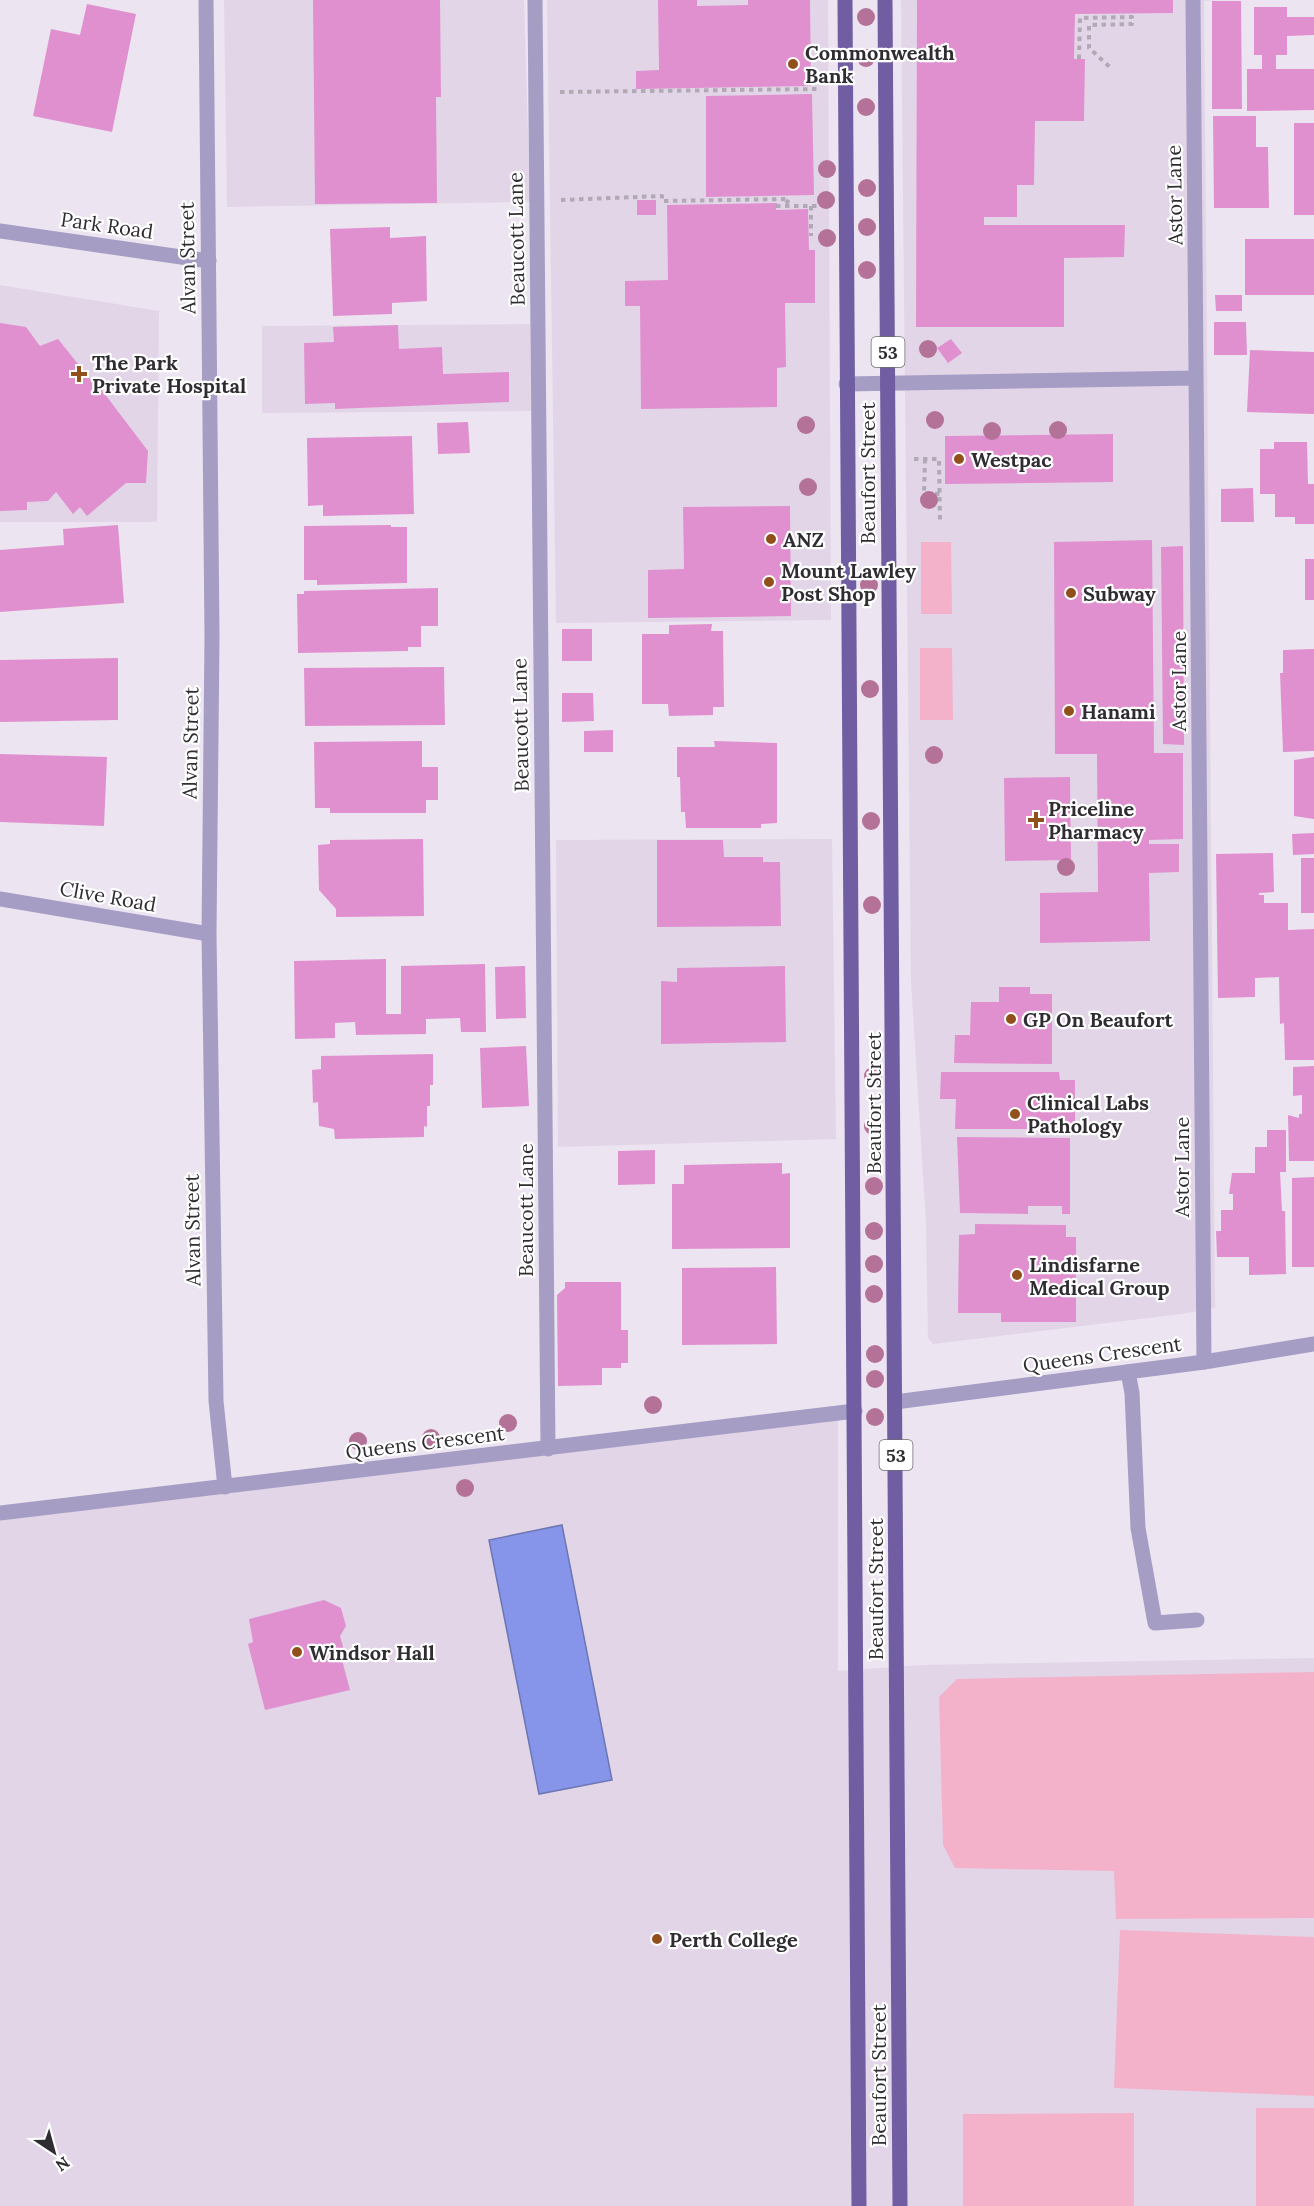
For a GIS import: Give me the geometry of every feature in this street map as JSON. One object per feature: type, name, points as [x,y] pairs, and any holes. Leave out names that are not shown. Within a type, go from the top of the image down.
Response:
[{"type":"main road","name":"Beaufort Street","points":[[845,0],[859,2206]]},
{"type":"main road","name":"Beaufort Street","points":[[885,0],[900,2206]]},
{"type":"street","name":"Alvan Street","points":[[206,0],[212,637],[209,934],[216,1401],[225,1487]]},
{"type":"street","name":"Beaucott Lane","points":[[535,0],[548,1449]]},
{"type":"street","name":"Astor Lane","points":[[1193,0],[1204,1362]]},
{"type":"street","name":"Park Road","points":[[0,231],[209,261]]},
{"type":"street","points":[[846,384],[1196,378]]},
{"type":"street","name":"Clive Road","points":[[0,899],[209,934]]},
{"type":"street","name":"Queens Crescent","points":[[895,1402],[1204,1362],[1314,1344]]},
{"type":"street","points":[[1128,1372],[1132,1393],[1138,1528],[1155,1623],[1197,1620]]},
{"type":"street","name":"Queens Crescent","points":[[0,1513],[855,1411]]},
{"type":"path","points":[[1079,59],[1080,18],[1131,17],[1132,24],[1089,25],[1089,48],[1112,69]]},
{"type":"path","points":[[536,93],[819,89]]},
{"type":"path","points":[[537,200],[629,199],[635,196],[662,196],[662,201],[789,200],[785,206]]},
{"type":"path","points":[[811,206],[812,236]]},
{"type":"path","points":[[776,207],[820,206]]},
{"type":"path","points":[[914,459],[939,459],[940,521]]},
{"type":"path","points":[[925,459],[924,493],[940,494]]},
{"type":"shaded area","points":[[224,0],[524,0],[530,202],[227,207]]},
{"type":"shaded area","points":[[547,0],[828,0],[831,620],[556,623]]},
{"type":"shaded area","points":[[901,0],[1218,0],[1204,1],[1215,1308],[933,1344],[928,1338],[926,1223],[911,981]]},
{"type":"shaded area","name":"The Park Private Hospital","points":[[0,285],[159,311],[157,522],[0,522]]},
{"type":"shaded area","points":[[530,324],[531,411],[262,413],[262,326]]},
{"type":"shaded area","points":[[921,542],[951,542],[952,614],[921,614]]},
{"type":"shaded area","points":[[920,648],[952,648],[953,720],[920,720]]},
{"type":"shaded area","points":[[832,839],[836,1139],[558,1147],[556,840]]},
{"type":"shaded area","name":"Perth College","points":[[838,1417],[838,1671],[922,1665],[1314,1658],[1314,2206],[0,2206],[0,1518]]},
{"type":"shaded area","points":[[1314,1672],[1314,1918],[1116,1919],[1114,1871],[955,1868],[943,1845],[939,1697],[957,1679]]},
{"type":"shaded area","points":[[1120,1930],[1314,1937],[1314,2096],[1114,2088]]},
{"type":"shaded area","points":[[1256,2108],[1314,2108],[1314,2206],[1256,2206]]},
{"type":"shaded area","points":[[1134,2113],[1134,2206],[963,2206],[963,2114]]},
{"type":"water","points":[[562,1525],[612,1780],[539,1794],[489,1540]]},
{"type":"building","points":[[313,0],[440,0],[441,97],[436,97],[437,203],[315,204]]},
{"type":"building","points":[[658,0],[697,0],[697,6],[748,5],[748,0],[810,0],[811,86],[636,89],[636,71],[659,70]]},
{"type":"building","points":[[917,0],[1173,0],[1173,13],[1075,14],[1074,59],[1085,59],[1084,121],[1035,121],[1034,185],[1017,185],[1017,217],[984,217],[984,225],[1125,225],[1124,257],[1064,258],[1064,327],[916,327]]},
{"type":"building","points":[[1212,1],[1241,1],[1242,109],[1212,109]]},
{"type":"building","points":[[87,4],[136,14],[112,132],[33,116],[51,29],[80,35]]},
{"type":"building","points":[[1254,7],[1287,7],[1287,17],[1314,17],[1314,35],[1287,36],[1287,55],[1276,55],[1276,69],[1314,69],[1314,110],[1247,111],[1247,69],[1262,69],[1262,55],[1254,55]]},
{"type":"building","points":[[812,94],[814,195],[706,197],[706,96]]},
{"type":"building","points":[[1213,116],[1256,116],[1256,147],[1268,147],[1269,208],[1214,208]]},
{"type":"building","points":[[1294,123],[1314,123],[1314,215],[1294,215]]},
{"type":"building","points":[[637,200],[656,200],[656,215],[637,215]]},
{"type":"building","points":[[777,203],[776,210],[808,209],[809,250],[815,250],[815,303],[785,303],[786,367],[777,368],[777,407],[641,409],[640,306],[625,306],[625,281],[668,280],[667,205]]},
{"type":"building","points":[[390,227],[390,238],[426,236],[427,301],[392,303],[392,314],[333,316],[330,229]]},
{"type":"building","points":[[1245,239],[1314,239],[1314,295],[1245,295]]},
{"type":"building","points":[[1215,295],[1242,295],[1242,311],[1216,311]]},
{"type":"building","points":[[1214,322],[1246,322],[1247,355],[1214,355]]},
{"type":"building","points":[[0,323],[26,327],[40,346],[58,339],[99,390],[101,389],[148,451],[146,483],[126,483],[87,516],[80,507],[73,514],[56,492],[48,501],[27,502],[27,510],[0,511]]},
{"type":"building","points":[[398,325],[399,349],[442,347],[443,374],[509,372],[509,402],[335,409],[335,403],[305,404],[304,343],[334,342],[333,327]]},
{"type":"building","points":[[951,339],[962,353],[948,363],[937,348]]},
{"type":"building","points":[[1250,350],[1314,352],[1314,414],[1247,412]]},
{"type":"building","points":[[468,422],[470,453],[438,454],[437,423]]},
{"type":"building","points":[[1113,434],[1113,482],[945,484],[945,436]]},
{"type":"building","points":[[412,436],[414,514],[323,516],[323,505],[308,506],[307,438]]},
{"type":"building","points":[[1274,442],[1307,442],[1308,484],[1314,484],[1314,524],[1295,524],[1295,517],[1275,517],[1275,494],[1260,494],[1260,449],[1274,449]]},
{"type":"building","points":[[1253,488],[1254,522],[1221,522],[1221,489]]},
{"type":"building","points":[[790,506],[791,616],[648,618],[648,570],[684,569],[683,507]]},
{"type":"building","points":[[118,525],[124,603],[0,612],[0,550],[64,545],[63,529]]},
{"type":"building","points":[[391,525],[391,527],[407,527],[407,583],[317,585],[317,580],[304,580],[304,526]]},
{"type":"building","points":[[1152,540],[1154,753],[1183,753],[1183,839],[1149,840],[1149,844],[1179,844],[1179,872],[1149,873],[1150,941],[1040,943],[1040,893],[1098,892],[1097,754],[1055,754],[1054,542]]},
{"type":"building","points":[[1183,546],[1184,745],[1163,744],[1161,547]]},
{"type":"building","points":[[1305,559],[1314,559],[1314,600],[1305,600]]},
{"type":"building","points":[[438,588],[438,626],[421,626],[421,647],[408,647],[408,651],[298,653],[297,594],[304,594],[304,591]]},
{"type":"building","points":[[712,624],[711,631],[723,631],[724,707],[713,707],[713,715],[669,716],[668,704],[642,704],[642,634],[669,634],[669,625]]},
{"type":"building","points":[[562,629],[592,629],[592,661],[562,661]]},
{"type":"building","points":[[1314,649],[1314,751],[1283,752],[1280,673],[1283,673],[1283,650]]},
{"type":"building","points":[[118,658],[118,720],[0,722],[0,660]]},
{"type":"building","points":[[444,667],[445,725],[305,726],[304,668]]},
{"type":"building","points":[[562,693],[593,693],[594,721],[562,722]]},
{"type":"building","points":[[613,730],[613,752],[584,752],[584,731]]},
{"type":"building","points":[[422,741],[422,767],[438,767],[438,800],[426,800],[426,813],[330,813],[330,808],[315,808],[314,742]]},
{"type":"building","points":[[714,741],[777,743],[777,823],[761,824],[761,828],[686,828],[685,812],[681,812],[680,777],[677,777],[677,747],[715,747]]},
{"type":"building","points":[[0,754],[107,757],[104,826],[0,822]]},
{"type":"building","points":[[1314,757],[1314,819],[1294,816],[1294,760]]},
{"type":"building","points":[[1070,777],[1071,860],[1005,861],[1004,778]]},
{"type":"building","points":[[1314,833],[1314,854],[1293,855],[1292,834]]},
{"type":"building","points":[[423,839],[424,916],[336,917],[336,909],[319,890],[318,845],[330,844],[330,840]]},
{"type":"building","points":[[657,840],[723,840],[724,857],[763,857],[763,862],[780,862],[781,926],[657,927]]},
{"type":"building","points":[[1273,853],[1274,892],[1259,893],[1259,895],[1264,895],[1264,903],[1288,903],[1288,930],[1314,929],[1314,1060],[1285,1060],[1284,1023],[1280,1024],[1279,977],[1255,978],[1255,997],[1218,998],[1216,854]]},
{"type":"building","points":[[1301,858],[1314,858],[1314,913],[1301,913]]},
{"type":"building","points":[[386,959],[386,1014],[401,1014],[401,966],[485,964],[486,1032],[461,1032],[460,1018],[426,1019],[426,1034],[356,1035],[355,1022],[335,1023],[335,1038],[295,1039],[294,961]]},
{"type":"building","points":[[525,966],[526,1018],[496,1019],[495,967]]},
{"type":"building","points":[[785,966],[786,1042],[661,1044],[661,981],[677,982],[677,968]]},
{"type":"building","name":"GP On Beaufort","points":[[999,987],[1030,987],[1030,994],[1052,994],[1052,1064],[954,1063],[955,1035],[970,1035],[971,1002],[999,1002]]},
{"type":"building","points":[[526,1046],[529,1106],[482,1108],[480,1048]]},
{"type":"building","points":[[433,1054],[433,1085],[430,1085],[430,1106],[427,1106],[427,1127],[424,1126],[424,1137],[335,1139],[334,1129],[319,1126],[318,1102],[313,1103],[312,1070],[321,1069],[321,1056]]},
{"type":"building","points":[[1314,1066],[1314,1161],[1289,1161],[1288,1115],[1299,1118],[1299,1114],[1302,1114],[1302,1095],[1293,1096],[1293,1067]]},
{"type":"building","name":"Clinical Labs Pathology","points":[[941,1072],[1059,1072],[1060,1080],[1075,1080],[1075,1129],[955,1129],[956,1099],[940,1099]]},
{"type":"building","points":[[1267,1130],[1286,1130],[1286,1172],[1280,1172],[1282,1211],[1285,1211],[1286,1274],[1249,1275],[1249,1257],[1217,1257],[1216,1231],[1221,1231],[1221,1210],[1233,1210],[1233,1194],[1229,1194],[1232,1173],[1255,1173],[1255,1147],[1267,1147]]},
{"type":"building","points":[[957,1137],[1070,1138],[1070,1214],[1062,1214],[1062,1206],[1028,1206],[1028,1214],[960,1213]]},
{"type":"building","points":[[655,1150],[655,1184],[618,1185],[618,1151]]},
{"type":"building","points":[[782,1163],[782,1174],[790,1173],[790,1248],[672,1249],[672,1184],[684,1184],[684,1165]]},
{"type":"building","points":[[1314,1177],[1314,1267],[1292,1267],[1292,1178]]},
{"type":"building","name":"Lindisfarne Medical Group","points":[[975,1224],[1066,1225],[1066,1237],[1076,1237],[1076,1322],[1001,1322],[1001,1313],[958,1313],[959,1235],[975,1234]]},
{"type":"building","points":[[776,1267],[777,1344],[682,1345],[682,1268]]},
{"type":"building","points":[[565,1282],[621,1282],[621,1330],[628,1330],[628,1363],[621,1363],[621,1368],[602,1368],[602,1385],[558,1386],[557,1295],[565,1288]]},
{"type":"building","name":"Windsor Hall","points":[[324,1600],[341,1608],[346,1626],[340,1636],[347,1660],[342,1660],[350,1690],[265,1710],[248,1644],[253,1642],[249,1619]]},
{"type":"place","name":"Commonwealth Bank","points":[[793,64]]},
{"type":"place","name":"The Park Private Hospital","points":[[79,374]]},
{"type":"place","name":"Westpac","points":[[959,459]]},
{"type":"place","name":"ANZ","points":[[771,539]]},
{"type":"place","name":"Mount Lawley Post Shop","points":[[769,582]]},
{"type":"place","name":"Subway","points":[[1071,593]]},
{"type":"place","name":"Hanami","points":[[1069,711]]},
{"type":"place","name":"Priceline Pharmacy","points":[[1036,820]]},
{"type":"place","name":"GP On Beaufort","points":[[1011,1019]]},
{"type":"place","name":"Clinical Labs Pathology","points":[[1015,1114]]},
{"type":"place","name":"Lindisfarne Medical Group","points":[[1017,1275]]},
{"type":"place","name":"Windsor Hall","points":[[297,1652]]},
{"type":"place","name":"Perth College","points":[[657,1939]]}]
